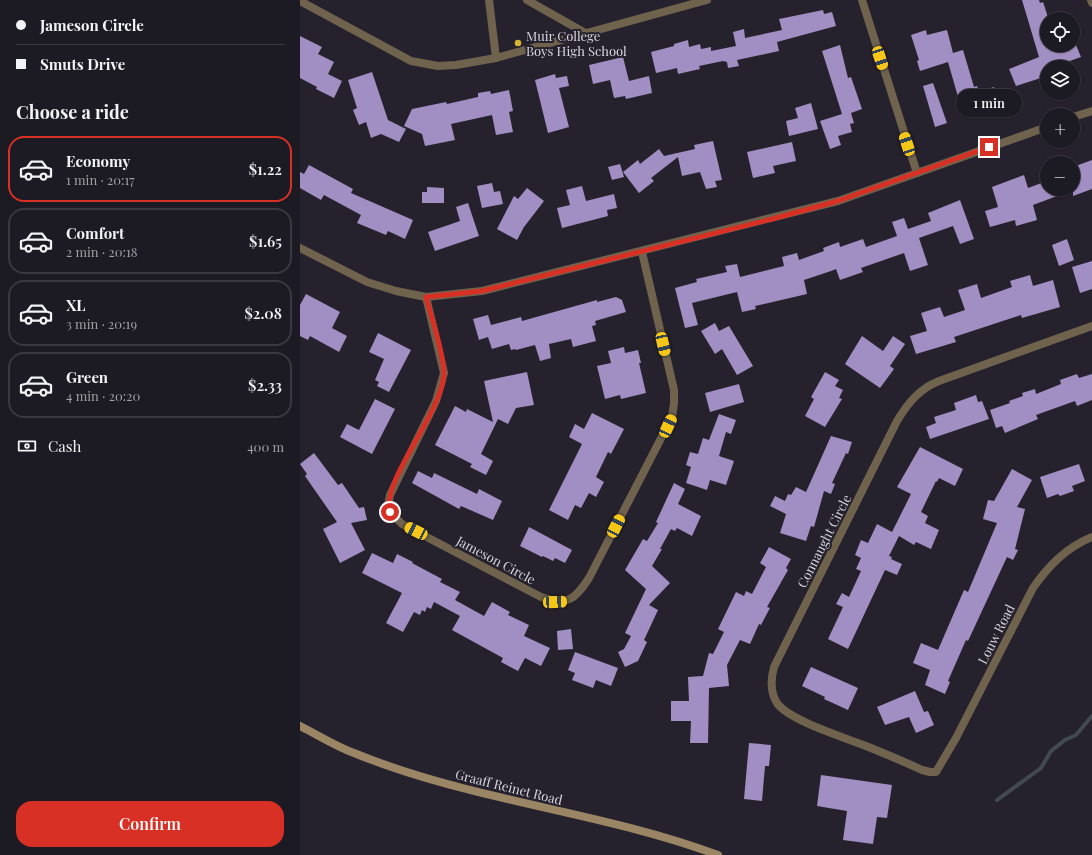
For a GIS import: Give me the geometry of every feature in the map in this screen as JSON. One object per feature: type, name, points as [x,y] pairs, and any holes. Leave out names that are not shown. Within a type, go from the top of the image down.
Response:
[{"type":"main road","name":"Graaff Reinet Road","points":[[300,726],[353,753],[425,778],[637,830],[718,855]]},
{"type":"street","points":[[489,0],[496,58]]},
{"type":"street","points":[[527,0],[587,34]]},
{"type":"street","points":[[300,1],[411,61],[438,66],[456,65],[496,58],[707,0]]},
{"type":"street","points":[[862,0],[917,173]]},
{"type":"street","points":[[1080,115],[1092,111]]},
{"type":"street","points":[[300,248],[367,282],[426,297],[482,291],[642,252],[838,201],[1040,129]]},
{"type":"street","name":"Jameson Circle","points":[[426,297],[444,373],[436,401],[393,485],[388,505],[390,512],[402,524],[541,597],[555,602],[564,601],[572,599],[589,578],[672,417],[674,390],[642,252]]},
{"type":"street","name":"Connaught Circle","points":[[944,760],[936,772],[930,772],[796,717],[777,703],[771,678],[774,667],[897,421],[912,399],[928,385],[939,380],[1092,326]]},
{"type":"street","name":"Louw Road","points":[[944,760],[1033,588],[1043,574],[1063,553],[1092,537]]},
{"type":"building","points":[[1022,0],[1039,0],[1040,3],[1043,2],[1046,12],[1040,12],[1040,52],[1079,52],[1081,57],[1072,60],[1040,60],[1040,78],[1016,86],[1009,69],[1039,57]]},
{"type":"building","points":[[823,10],[824,14],[832,12],[836,26],[777,42],[779,51],[737,60],[739,66],[728,68],[727,62],[723,61],[699,66],[700,69],[678,74],[677,68],[656,73],[651,52],[674,46],[674,44],[688,40],[689,47],[700,44],[701,49],[711,47],[711,51],[736,46],[733,32],[744,29],[745,38],[782,30],[779,19]]},
{"type":"building","points":[[926,30],[927,35],[947,30],[953,53],[963,50],[974,87],[977,86],[979,92],[994,87],[999,105],[982,112],[981,108],[963,114],[948,62],[920,71],[917,61],[919,60],[911,35]]},
{"type":"building","points":[[300,36],[322,47],[318,54],[334,62],[328,74],[342,81],[334,98],[316,89],[317,87],[300,78]]},
{"type":"building","points":[[840,45],[848,78],[851,77],[862,109],[851,113],[854,123],[850,124],[852,132],[838,136],[841,145],[830,149],[820,121],[842,114],[822,51]]},
{"type":"building","points":[[623,57],[629,81],[649,76],[652,93],[626,99],[625,96],[614,98],[610,80],[593,84],[589,65]]},
{"type":"building","points":[[372,72],[388,120],[406,129],[399,142],[381,134],[371,138],[366,122],[359,125],[353,110],[357,108],[348,80]]},
{"type":"building","points":[[555,74],[556,78],[567,76],[569,86],[559,88],[569,127],[548,133],[535,80]]},
{"type":"building","points":[[933,83],[947,123],[935,127],[923,86]]},
{"type":"building","points":[[509,90],[513,111],[509,112],[513,132],[496,135],[492,115],[451,124],[455,140],[425,146],[422,134],[404,126],[412,109],[446,102],[447,104],[478,97],[478,93],[490,91],[491,94]]},
{"type":"building","points":[[811,103],[818,129],[789,136],[786,121],[798,118],[795,108]]},
{"type":"building","points":[[713,141],[722,180],[715,181],[717,187],[706,189],[700,172],[682,176],[678,157],[651,178],[654,181],[639,193],[623,172],[638,160],[640,164],[659,149],[664,156],[695,149],[694,145]]},
{"type":"building","points":[[792,142],[796,161],[773,166],[775,173],[753,178],[747,152]]},
{"type":"building","points":[[1092,160],[1092,189],[1080,193],[1080,164]]},
{"type":"building","points":[[620,164],[624,177],[612,180],[608,167]]},
{"type":"building","points":[[309,165],[353,189],[351,193],[413,220],[405,239],[388,231],[386,235],[357,223],[361,215],[324,195],[321,200],[300,188],[300,172],[304,174]]},
{"type":"building","points":[[1024,175],[1028,188],[1040,184],[1040,196],[1057,196],[1033,205],[1037,220],[1016,226],[1015,220],[990,227],[985,211],[998,207],[992,187]]},
{"type":"building","points":[[492,183],[494,192],[500,191],[503,204],[482,208],[477,186]]},
{"type":"building","points":[[582,186],[586,201],[614,194],[617,208],[607,210],[608,216],[562,228],[557,208],[570,205],[566,190]]},
{"type":"building","points":[[427,187],[444,188],[444,203],[422,203],[422,192],[427,192]]},
{"type":"building","points":[[527,188],[544,201],[524,227],[517,240],[497,229],[514,196],[518,199]]},
{"type":"building","points":[[960,200],[974,239],[960,244],[953,226],[919,238],[928,265],[910,271],[904,253],[861,268],[863,272],[840,280],[836,269],[804,280],[807,294],[755,306],[756,309],[742,312],[737,292],[692,303],[698,325],[685,328],[675,288],[697,282],[696,279],[727,272],[725,266],[737,264],[740,277],[784,266],[782,257],[797,253],[799,260],[824,251],[823,248],[839,242],[840,247],[863,239],[866,247],[897,236],[892,222],[904,218],[908,229],[931,221],[928,213]]},
{"type":"building","points":[[468,203],[479,236],[435,251],[428,232],[460,221],[456,207]]},
{"type":"building","points":[[1067,239],[1074,260],[1059,266],[1052,245]]},
{"type":"building","points":[[1092,261],[1092,289],[1080,293],[1072,267]]},
{"type":"building","points":[[1030,275],[1033,286],[1053,280],[1060,307],[1022,318],[1021,315],[954,337],[956,342],[916,354],[910,336],[927,331],[921,313],[940,307],[944,317],[965,310],[958,290],[977,284],[981,298],[1012,287],[1010,281]]},
{"type":"building","points":[[306,294],[340,312],[332,328],[347,336],[339,352],[310,336],[308,340],[300,336],[300,305]]},
{"type":"building","points":[[616,297],[622,300],[626,312],[595,321],[596,325],[592,326],[596,341],[573,347],[571,339],[549,344],[551,358],[540,361],[535,345],[511,350],[509,344],[492,349],[488,337],[479,340],[473,319],[488,315],[491,325],[521,317],[522,321],[597,300],[597,302]]},
{"type":"building","points":[[715,323],[719,331],[729,326],[753,366],[737,375],[722,349],[715,354],[701,331]]},
{"type":"building","points":[[378,333],[411,350],[389,392],[377,386],[379,382],[375,380],[384,359],[369,352]]},
{"type":"building","points":[[862,336],[883,351],[893,336],[905,344],[890,366],[894,369],[880,388],[845,364]]},
{"type":"building","points":[[624,347],[625,353],[638,350],[641,363],[639,363],[646,393],[621,399],[620,395],[605,399],[597,366],[611,363],[608,351]]},
{"type":"building","points":[[527,372],[534,405],[516,408],[508,424],[498,419],[481,454],[493,461],[486,475],[470,467],[472,464],[435,445],[455,406],[466,412],[467,409],[493,422],[484,381]]},
{"type":"building","points":[[825,372],[839,380],[835,386],[843,390],[839,398],[842,399],[825,427],[805,416],[814,399],[811,397]]},
{"type":"building","points":[[1077,374],[1079,378],[1092,374],[1092,400],[1077,406],[1075,401],[1036,415],[1038,419],[1005,433],[1002,426],[996,428],[990,410],[1010,403],[1009,401],[1023,396],[1022,393],[1035,389],[1036,394],[1061,384],[1060,380]]},
{"type":"building","points":[[739,384],[744,402],[710,412],[705,393]]},
{"type":"building","points":[[976,395],[978,402],[982,401],[989,419],[930,439],[926,427],[936,423],[934,417],[956,410],[954,403]]},
{"type":"building","points":[[375,399],[395,409],[372,454],[340,437],[347,424],[359,430]]},
{"type":"building","points":[[592,413],[624,429],[611,454],[608,452],[596,477],[604,482],[596,497],[589,493],[581,508],[575,505],[568,520],[549,510],[582,444],[569,437],[575,424],[584,429]]},
{"type":"building","points":[[719,414],[736,420],[731,434],[726,432],[719,456],[734,461],[726,485],[710,480],[707,490],[686,483],[691,467],[686,465],[690,452],[698,454],[703,438],[709,440]]},
{"type":"building","points":[[831,436],[852,442],[848,454],[846,453],[832,483],[835,484],[831,494],[824,491],[814,527],[811,526],[806,541],[780,533],[786,514],[770,506],[775,496],[785,501],[788,494],[791,495],[796,487],[806,492]]},
{"type":"building","points":[[920,447],[963,469],[955,486],[939,478],[937,482],[936,481],[921,512],[928,516],[925,523],[939,530],[931,549],[916,542],[914,545],[899,536],[889,556],[892,557],[891,559],[902,564],[897,575],[885,570],[848,649],[828,639],[843,607],[836,604],[842,593],[849,597],[861,571],[856,569],[861,558],[855,555],[861,540],[868,543],[877,524],[892,532],[911,494],[897,487]]},
{"type":"building","points":[[314,453],[338,485],[342,483],[359,508],[364,507],[367,520],[351,523],[365,550],[340,563],[323,529],[337,522],[305,476],[307,474],[300,464]]},
{"type":"building","points":[[1079,464],[1085,481],[1072,486],[1074,491],[1060,496],[1058,494],[1047,498],[1040,477]]},
{"type":"building","points":[[1012,469],[1032,480],[1017,507],[1025,509],[1015,549],[1018,550],[1013,560],[1007,557],[968,641],[966,640],[948,681],[950,682],[945,694],[925,685],[930,670],[913,663],[921,643],[938,650],[964,590],[968,592],[997,523],[983,519],[988,500],[994,501]]},
{"type":"building","points":[[418,471],[432,478],[434,473],[477,494],[479,489],[502,501],[493,520],[461,506],[459,509],[412,483]]},
{"type":"building","points":[[674,483],[685,489],[678,504],[701,516],[692,536],[677,528],[675,531],[671,529],[660,549],[662,549],[652,566],[670,583],[649,605],[658,610],[644,640],[647,642],[638,661],[625,667],[618,652],[624,649],[631,636],[625,633],[646,589],[625,570],[643,539],[647,541],[658,523],[656,522]]},
{"type":"building","points":[[529,527],[572,550],[565,563],[555,558],[553,561],[543,556],[542,557],[520,546]]},
{"type":"building","points":[[769,547],[791,559],[786,568],[788,570],[767,607],[770,608],[761,625],[759,624],[750,644],[740,640],[727,665],[729,686],[709,688],[708,743],[690,743],[691,721],[671,721],[671,701],[689,701],[688,677],[703,676],[709,653],[713,654],[724,632],[718,629],[736,592],[744,596],[746,591],[752,594],[766,567],[760,563]]},
{"type":"building","points":[[372,553],[393,563],[397,554],[413,562],[412,563],[442,579],[440,582],[460,592],[455,600],[484,616],[492,602],[510,612],[508,615],[529,625],[524,636],[550,648],[541,666],[525,658],[518,671],[501,662],[503,658],[452,630],[460,616],[434,602],[431,609],[427,607],[425,612],[422,610],[420,615],[414,612],[403,632],[386,623],[402,593],[362,573]]},
{"type":"building","points":[[571,629],[573,649],[558,650],[557,631]]},
{"type":"building","points":[[575,652],[618,668],[611,686],[596,680],[593,688],[572,680],[575,673],[568,670]]},
{"type":"building","points":[[811,667],[858,688],[848,710],[824,699],[825,697],[802,686]]},
{"type":"building","points":[[915,691],[924,712],[928,711],[934,725],[916,733],[909,717],[885,725],[877,707]]},
{"type":"building","points":[[749,743],[771,745],[769,766],[765,766],[762,801],[744,799]]},
{"type":"building","points":[[821,775],[892,785],[887,818],[877,817],[873,844],[843,840],[847,811],[817,806]]},
{"type":"waterway","points":[[997,800],[1041,768],[1051,751],[1065,740],[1076,735],[1092,716]]},
{"type":"place","name":"Muir College Boys High School","points":[[518,43]]},
{"type":"route","points":[[390,512],[388,505],[393,485],[436,401],[442,386],[444,373],[442,359],[426,297],[456,295],[482,291],[772,219],[838,201],[989,147]]}]
